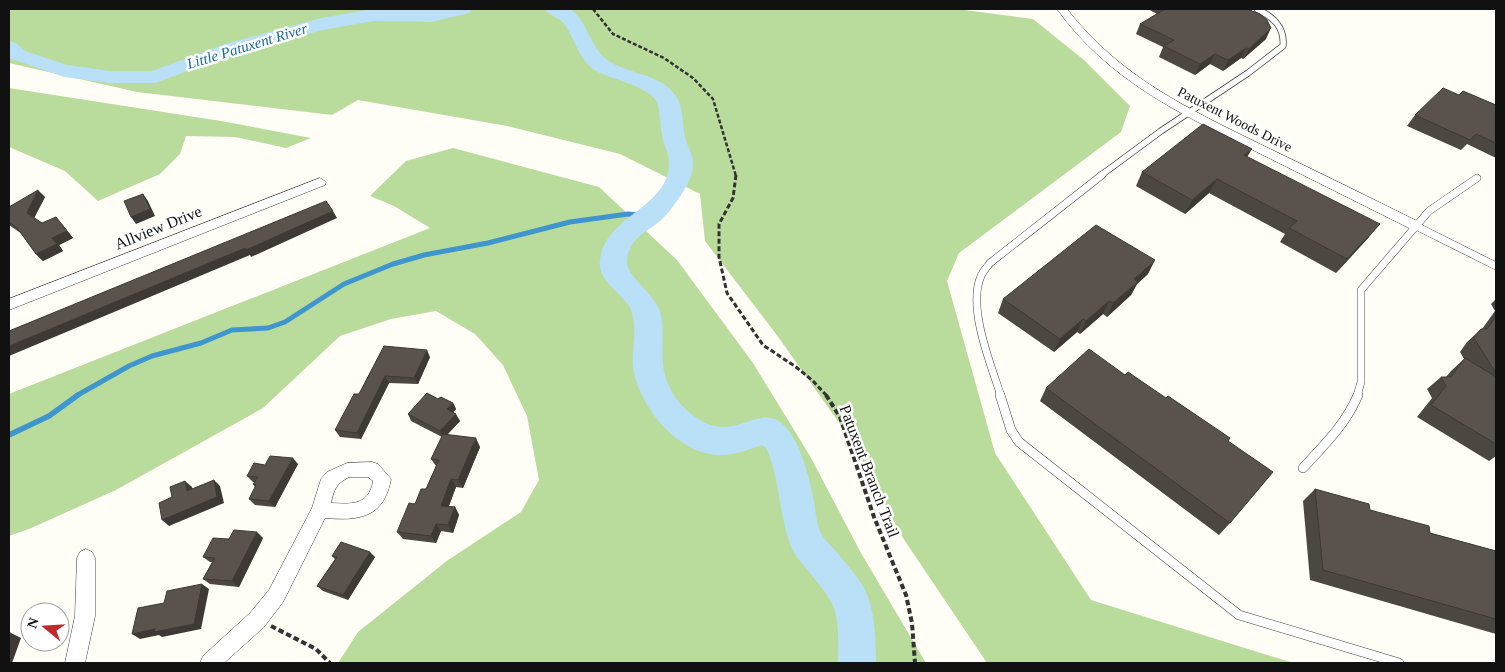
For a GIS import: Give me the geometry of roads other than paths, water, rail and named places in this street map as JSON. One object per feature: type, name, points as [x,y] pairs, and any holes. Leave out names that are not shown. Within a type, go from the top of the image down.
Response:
[{"type":"street","name":"Patuxent Woods Drive","points":[[1062,9],[1081,34],[1107,60],[1145,89],[1187,112],[1416,226]]},
{"type":"street","name":"Allview Drive","points":[[9,305],[320,182]]},
{"type":"street","points":[[210,663],[257,620],[280,589],[320,510]]},
{"type":"street","points":[[75,663],[85,616],[86,558]]},
{"type":"lane","points":[[1257,9],[1270,16],[1280,26],[1284,34],[1283,46],[1212,97],[1187,112],[1090,183],[990,263],[981,276],[976,300],[977,316],[1010,430],[1019,442],[1037,458],[1239,615],[1399,663]]},
{"type":"lane","points":[[1303,468],[1351,413],[1359,396],[1361,382],[1361,290],[1433,207],[1452,197],[1477,178]]},
{"type":"lane","points":[[1416,226],[1496,266]]},
{"type":"waterway","name":"Little Patuxent River","points":[[9,47],[18,55],[64,71],[110,77],[155,77],[232,48],[321,24],[373,15],[431,16],[462,9]]},
{"type":"waterway","name":"Little Patuxent River","points":[[555,9],[571,19],[587,50],[598,63],[653,88],[663,95],[669,104],[674,137],[680,157],[680,173],[670,193],[659,206],[633,226],[626,234],[619,244],[613,260],[614,271],[639,299],[646,311],[648,324],[647,359],[653,386],[668,411],[689,430],[702,437],[721,442],[767,430],[777,438],[783,449],[797,501],[800,522],[808,545],[826,565],[850,599],[857,635],[857,663]]},
{"type":"waterway","points":[[76,396],[129,366],[152,356],[201,343],[232,330],[268,328],[285,322],[344,284],[393,264],[424,255],[488,243],[570,222],[628,214],[649,216]]},
{"type":"waterway","points":[[9,435],[49,416],[78,395]]}]
